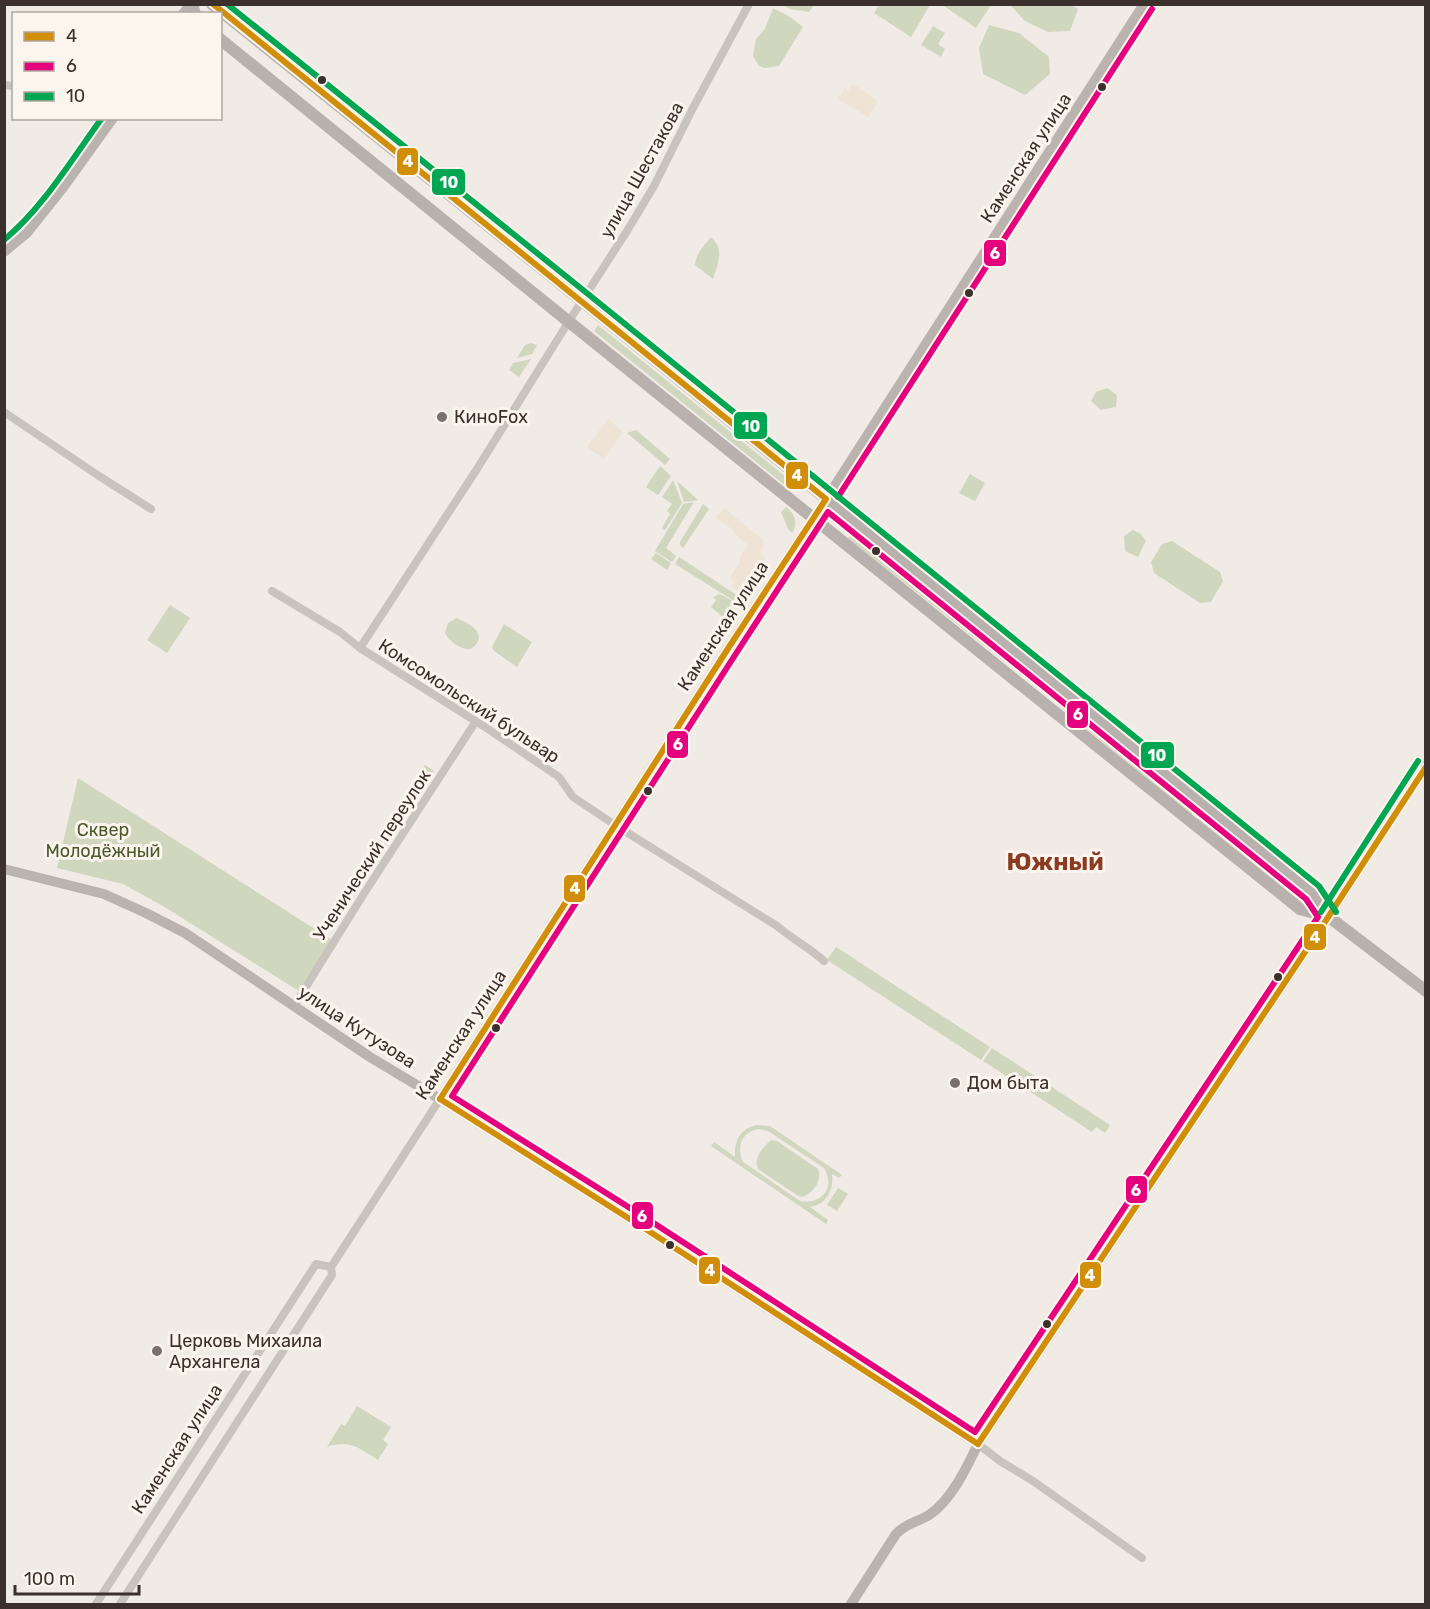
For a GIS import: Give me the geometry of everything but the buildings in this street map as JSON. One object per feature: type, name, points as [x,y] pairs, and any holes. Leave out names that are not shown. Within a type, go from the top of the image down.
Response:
[{"type":"main road","points":[[222,12],[1313,893],[1329,917],[1425,990]]},
{"type":"main road","points":[[222,41],[1300,909],[1329,917]]},
{"type":"street","name":"улица Шестакова","points":[[360,648],[477,469],[627,231],[654,186],[749,4]]},
{"type":"street","name":"Каменская улица","points":[[120,1605],[332,1275],[331,1267],[1144,4]]},
{"type":"street","points":[[4,252],[27,233],[110,120]]},
{"type":"street","points":[[4,412],[151,508]]},
{"type":"street","name":"Комсомольский бульвар","points":[[272,591],[340,632],[360,648],[476,721],[559,777],[573,797],[777,926],[788,936],[815,952],[824,961]]},
{"type":"street","name":"Ученический переулок","points":[[294,1006],[476,721]]},
{"type":"street","points":[[851,1605],[902,1527],[929,1515],[952,1491],[978,1444],[1329,917],[1425,766]]},
{"type":"street","name":"улица Кутузова","points":[[4,868],[104,894],[184,933],[370,1057],[644,1228],[978,1444]]},
{"type":"street","name":"Каменская улица","points":[[96,1605],[316,1264],[331,1267]]},
{"type":"street","points":[[978,1444],[1142,1557]]},
{"type":"green space","points":[[945,4],[991,5],[976,28],[944,6]]},
{"type":"green space","points":[[783,5],[814,5],[809,12],[790,9]]},
{"type":"green space","points":[[879,5],[930,5],[911,37],[874,13]]},
{"type":"green space","points":[[1010,5],[1072,5],[1078,9],[1070,31],[1048,32],[1025,21]]},
{"type":"green space","points":[[773,8],[803,27],[779,66],[765,68],[759,66],[753,56],[756,39],[765,29]]},
{"type":"green space","points":[[989,25],[1019,33],[1049,57],[1050,74],[1025,95],[983,74],[979,48]]},
{"type":"green space","points":[[933,26],[945,33],[938,44],[945,49],[941,57],[921,45]]},
{"type":"green space","points":[[711,237],[719,252],[713,279],[695,265],[703,246]]},
{"type":"green space","points":[[598,325],[791,481],[787,487],[594,331]]},
{"type":"green space","points":[[531,343],[537,345],[532,354],[517,358],[525,345]]},
{"type":"green space","points":[[531,359],[519,377],[509,370],[513,363]]},
{"type":"green space","points":[[1107,388],[1117,395],[1116,407],[1101,410],[1091,401],[1096,392]]},
{"type":"green space","points":[[636,430],[670,459],[665,465],[627,433]]},
{"type":"green space","points":[[660,466],[671,476],[658,495],[646,487]]},
{"type":"green space","points":[[970,474],[985,483],[975,501],[959,493]]},
{"type":"green space","points":[[673,480],[682,503],[665,530],[662,528],[670,514],[667,511],[672,504],[662,497]]},
{"type":"green space","points":[[677,481],[698,500],[684,502]]},
{"type":"green space","points":[[694,502],[666,548],[676,556],[672,562],[655,551],[683,504]]},
{"type":"green space","points":[[703,504],[709,509],[683,548],[680,542]]},
{"type":"green space","points":[[786,507],[795,518],[792,533],[781,512]]},
{"type":"green space","points":[[1133,530],[1141,534],[1146,541],[1138,557],[1125,551],[1124,536]]},
{"type":"green space","points":[[852,534],[993,645],[1195,810],[1191,815],[1030,682],[848,538]]},
{"type":"green space","points":[[1172,541],[1220,572],[1223,581],[1211,602],[1200,603],[1154,573],[1151,562],[1162,544]]},
{"type":"green space","points":[[656,553],[671,563],[667,570],[651,559]]},
{"type":"green space","points":[[679,557],[738,596],[734,601],[675,564]]},
{"type":"green space","points":[[720,594],[734,602],[723,617],[711,607],[716,600],[713,597]]},
{"type":"green space","points":[[170,605],[190,618],[167,653],[147,640]]},
{"type":"green space","points":[[456,618],[472,626],[478,634],[479,639],[471,649],[456,645],[445,633],[448,623]]},
{"type":"green space","points":[[504,624],[532,642],[517,667],[494,651],[492,647]]},
{"type":"green space","points":[[425,765],[434,771],[383,850],[381,849],[395,827],[403,799]]},
{"type":"green space","name":"Сквер Молодёжный","points":[[78,778],[332,940],[299,991],[163,906],[123,884],[57,868]]},
{"type":"green space","points":[[1201,813],[1305,896],[1299,902],[1196,820]]},
{"type":"green space","points":[[836,947],[990,1047],[981,1060],[827,960]]},
{"type":"green space","points":[[992,1048],[1110,1125],[1105,1133],[1096,1127],[1092,1132],[983,1061]]},
{"type":"green space","points":[[770,1126],[842,1175],[839,1178],[832,1174],[832,1185],[828,1195],[821,1203],[810,1207],[828,1220],[826,1224],[711,1146],[714,1142],[735,1157],[739,1136],[750,1127]],"holes":[[[754,1130],[768,1131],[824,1168],[828,1182],[825,1194],[808,1202],[800,1201],[743,1162],[740,1150],[745,1136]]]},
{"type":"green space","points":[[771,1140],[777,1141],[818,1169],[818,1182],[805,1196],[797,1195],[758,1169],[758,1157]]},
{"type":"green space","points":[[838,1188],[848,1194],[837,1211],[827,1205]]},
{"type":"green space","points":[[357,1406],[391,1427],[383,1440],[388,1444],[378,1460],[354,1446],[342,1444],[327,1447],[341,1424],[345,1426]]},
{"type":"shaded area","points":[[853,84],[878,101],[868,117],[838,99],[845,88],[848,91]]},
{"type":"shaded area","points":[[608,419],[623,432],[604,459],[587,447]]},
{"type":"shaded area","points":[[724,508],[764,541],[761,554],[766,558],[743,595],[731,586],[734,582],[730,577],[748,545],[732,529],[716,518]]},
{"type":"transit line","name":"4","points":[[213,4],[826,499],[440,1099]]},
{"type":"transit line","name":"10","points":[[227,4],[1319,886],[1336,912]]},
{"type":"transit line","name":"6","points":[[838,497],[1152,9]]},
{"type":"transit line","name":"10","points":[[4,240],[32,213],[101,120]]},
{"type":"transit line","name":"6","points":[[828,512],[1306,899],[1318,917],[975,1432],[649,1220],[452,1096],[828,512]]},
{"type":"transit line","name":"10","points":[[1321,912],[1418,761]]},
{"type":"transit line","name":"4","points":[[978,1444],[1426,767]]},
{"type":"transit line","name":"4","points":[[440,1099],[978,1444]]},
{"type":"place","name":"КиноFox","points":[[442,417]]},
{"type":"place","name":"Дом быта","points":[[955,1083]]},
{"type":"place","name":"Церковь Михаила Архангела","points":[[157,1351]]},
{"type":"district","name":"Южный","points":[[1055,862]]}]
